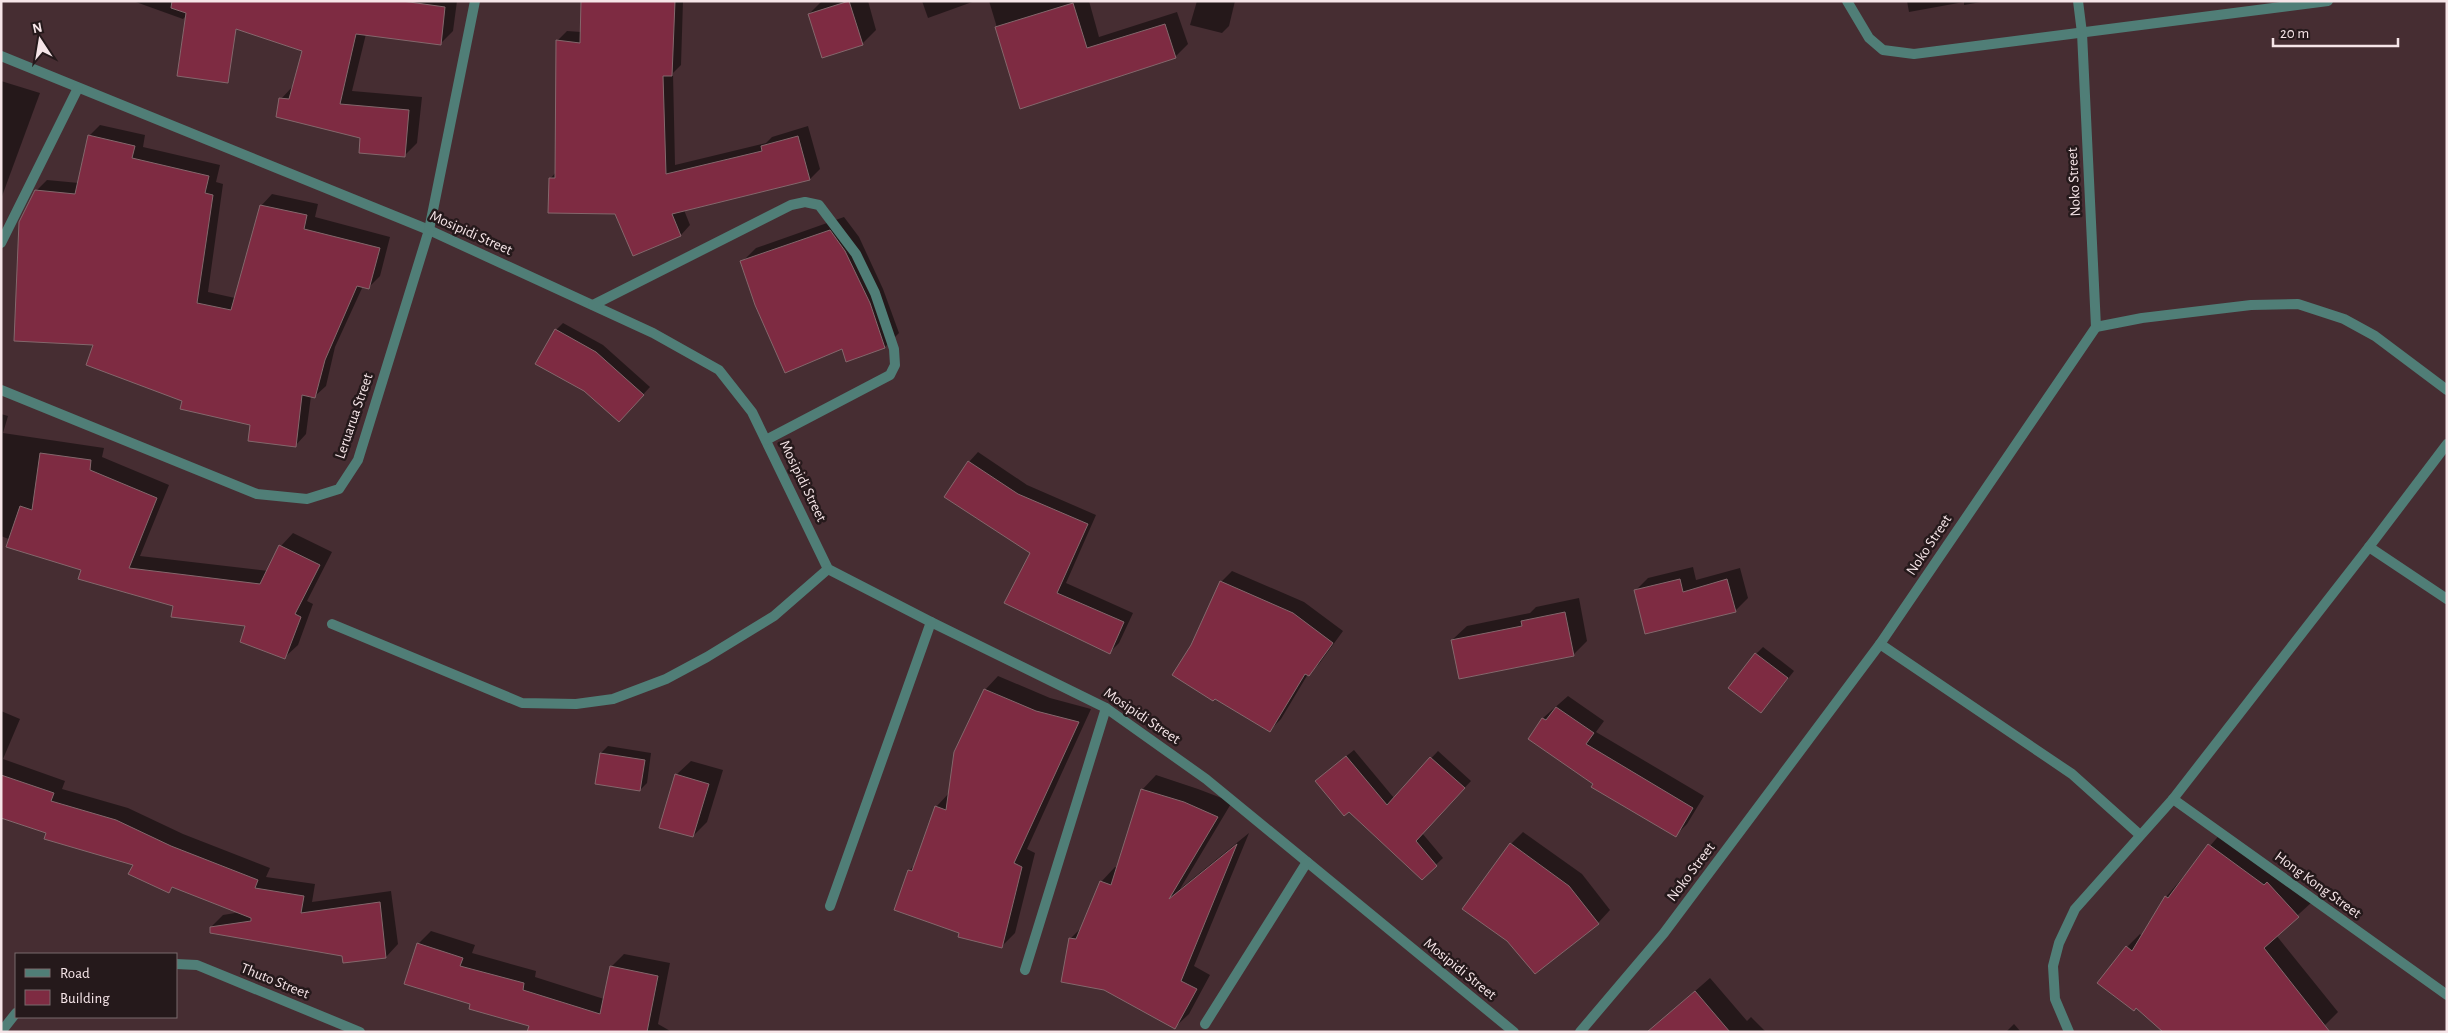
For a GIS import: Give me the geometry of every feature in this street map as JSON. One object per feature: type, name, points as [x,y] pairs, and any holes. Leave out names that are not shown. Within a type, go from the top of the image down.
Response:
[{"type":"street","name":"Leruarua Street","points":[[1,390],[257,494],[307,499],[339,489],[358,460],[429,230],[475,1]]},
{"type":"street","points":[[1847,1],[1870,38],[1883,50],[1914,54],[2328,1]]},
{"type":"street","name":"Noko Street","points":[[1580,1032],[1664,933],[1880,644],[2096,327],[2082,33],[2078,1]]},
{"type":"street","name":"Mosipidi Street","points":[[1,56],[429,230],[654,333],[719,370],[752,412],[828,569],[1106,708],[1206,778],[1514,1032]]},
{"type":"street","points":[[1,243],[78,88]]},
{"type":"street","points":[[594,305],[790,205],[805,202],[819,205],[856,254],[865,272],[894,350],[895,365],[890,375],[766,440]]},
{"type":"street","points":[[2096,327],[2142,318],[2250,305],[2298,304],[2344,319],[2376,336],[2447,390]]},
{"type":"street","points":[[2069,1032],[2055,999],[2053,966],[2059,943],[2075,909],[2173,799],[2447,444]]},
{"type":"street","points":[[2369,547],[2447,599]]},
{"type":"street","points":[[332,624],[522,703],[576,704],[614,699],[666,679],[707,657],[774,616],[828,569]]},
{"type":"street","points":[[830,906],[931,622]]},
{"type":"street","points":[[1880,644],[2072,774],[2140,835]]},
{"type":"street","points":[[1024,970],[1106,708]]},
{"type":"street","name":"Hong Kong Street","points":[[2173,799],[2447,995]]},
{"type":"street","points":[[1205,1024],[1307,862]]},
{"type":"street","name":"Thuto Street","points":[[178,964],[197,966],[360,1032]]},
{"type":"street","points":[[1,1032],[15,1014]]},
{"type":"building","points":[[172,1],[402,1],[445,7],[441,45],[356,34],[340,104],[409,110],[405,157],[359,153],[360,138],[276,117],[279,98],[289,99],[302,51],[236,29],[228,83],[177,76],[186,13],[171,8]]},
{"type":"building","points":[[581,1],[675,1],[672,76],[663,76],[666,174],[762,151],[761,146],[798,136],[810,180],[672,214],[681,236],[633,256],[615,214],[548,213],[549,178],[555,178],[556,40],[580,43]]},
{"type":"building","points":[[849,1],[863,45],[822,58],[808,14]]},
{"type":"building","points":[[1073,3],[1087,48],[1165,24],[1176,58],[1020,109],[995,27]]},
{"type":"building","points":[[88,135],[135,146],[132,158],[209,176],[205,193],[213,195],[197,303],[231,310],[260,205],[307,215],[304,229],[380,248],[369,289],[357,286],[325,360],[315,398],[302,395],[296,447],[248,441],[250,425],[180,409],[182,401],[86,365],[93,345],[14,341],[19,222],[35,190],[75,194]]},
{"type":"building","points":[[830,230],[845,251],[870,303],[885,348],[846,362],[842,349],[785,373],[755,305],[740,261]]},
{"type":"building","points":[[555,329],[596,352],[644,395],[619,422],[584,391],[535,364]]},
{"type":"building","points":[[40,453],[91,460],[90,470],[157,498],[129,568],[260,584],[279,545],[320,565],[295,614],[301,617],[285,659],[240,642],[245,626],[171,617],[173,606],[78,579],[81,570],[6,547],[20,506],[32,510]]},
{"type":"building","points":[[968,461],[1018,494],[1088,524],[1057,593],[1124,622],[1110,654],[1004,603],[1030,553],[944,497]]},
{"type":"building","points":[[1680,579],[1683,592],[1727,579],[1736,612],[1645,634],[1634,590]]},
{"type":"building","points":[[1220,581],[1293,613],[1333,643],[1309,676],[1305,674],[1270,732],[1215,699],[1213,701],[1172,675],[1191,645]]},
{"type":"building","points":[[1565,612],[1574,656],[1459,679],[1451,640],[1522,626],[1521,621]]},
{"type":"building","points":[[1755,653],[1788,678],[1761,713],[1728,688]]},
{"type":"building","points":[[984,689],[1036,711],[1079,722],[1014,863],[1022,867],[1002,948],[958,937],[959,933],[894,910],[908,870],[912,871],[935,806],[946,810],[954,752]]},
{"type":"building","points":[[1556,707],[1594,733],[1586,744],[1693,808],[1676,837],[1591,787],[1593,784],[1528,739],[1542,718],[1546,720]]},
{"type":"building","points":[[600,753],[645,760],[640,791],[595,784]]},
{"type":"building","points":[[1346,756],[1387,805],[1430,757],[1465,788],[1416,841],[1437,866],[1422,880],[1349,812],[1344,816],[1315,781]]},
{"type":"building","points":[[675,774],[709,784],[693,837],[659,828]]},
{"type":"building","points":[[1,775],[54,793],[51,801],[116,820],[171,846],[258,880],[255,888],[304,896],[301,913],[380,902],[386,958],[343,963],[342,956],[210,933],[210,927],[251,921],[251,918],[172,887],[169,893],[128,874],[133,865],[44,839],[46,833],[1,818]]},
{"type":"building","points":[[1141,789],[1184,802],[1218,817],[1169,899],[1237,844],[1181,981],[1197,989],[1175,1029],[1104,990],[1061,982],[1069,938],[1076,939],[1100,881],[1111,885]]},
{"type":"building","points":[[1510,843],[1569,886],[1599,924],[1535,974],[1507,941],[1462,909]]},
{"type":"building","points":[[2208,844],[2264,885],[2267,882],[2299,917],[2264,948],[2330,1032],[2163,1032],[2136,1008],[2134,1011],[2097,983],[2126,946],[2132,951],[2165,896],[2168,898]]},
{"type":"building","points":[[417,943],[463,958],[460,966],[524,983],[523,990],[600,1014],[610,966],[658,976],[647,1032],[527,1032],[529,1026],[469,1009],[470,1004],[404,984]]},
{"type":"building","points":[[1695,991],[1730,1032],[1647,1032]]}]
